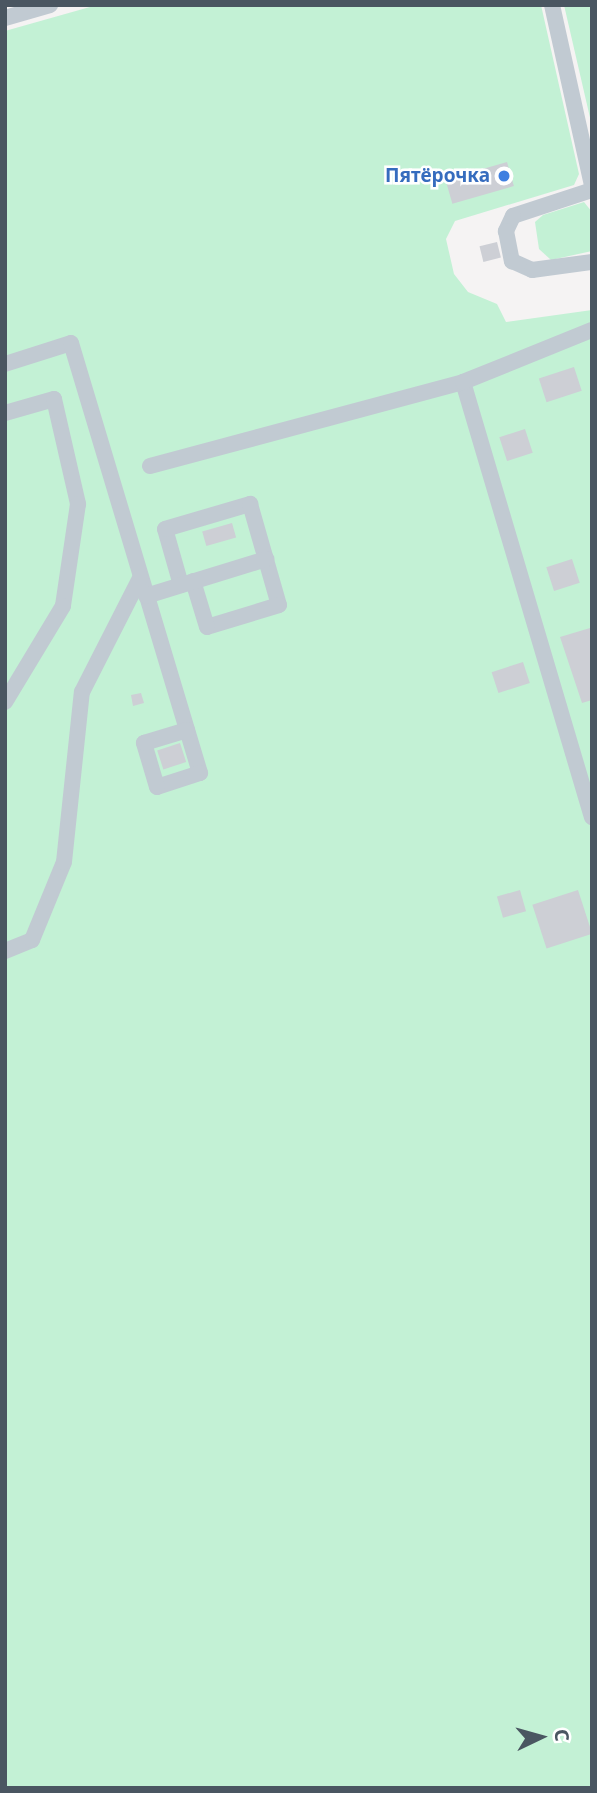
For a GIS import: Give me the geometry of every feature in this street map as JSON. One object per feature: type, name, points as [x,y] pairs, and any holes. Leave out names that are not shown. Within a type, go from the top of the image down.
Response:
[{"type":"street","points":[[5,18],[50,5]]},
{"type":"street","points":[[552,5],[586,141],[592,188],[513,216],[506,231],[512,261],[532,270],[592,262]]},
{"type":"street","points":[[150,466],[463,382],[592,330]]},
{"type":"street","points":[[5,363],[71,343],[139,578],[187,730]]},
{"type":"street","points":[[463,382],[592,817]]},
{"type":"street","points":[[5,413],[54,399],[78,504],[64,606],[5,702]]},
{"type":"street","points":[[250,504],[266,559],[279,605],[206,627],[165,529],[250,504]]},
{"type":"street","points":[[146,596],[266,559]]},
{"type":"street","points":[[5,951],[32,940],[64,862],[82,692],[139,578]]},
{"type":"green space","points":[[97,5],[541,5],[579,174],[574,185],[455,221],[446,239],[454,274],[468,292],[497,304],[506,322],[592,310],[592,1788],[5,1788],[5,31]]},
{"type":"green space","points":[[564,5],[592,5],[592,126],[591,122]]},
{"type":"green space","points":[[584,202],[592,212],[592,251],[551,260],[539,249],[535,222],[543,215]]},
{"type":"building","points":[[507,162],[514,186],[452,204],[445,180]]},
{"type":"building","points":[[497,242],[501,258],[483,262],[480,246]]},
{"type":"building","points":[[574,367],[582,391],[547,402],[539,378]]},
{"type":"building","points":[[525,429],[533,453],[507,461],[499,437]]},
{"type":"building","points":[[232,523],[236,537],[206,546],[202,532]]},
{"type":"building","points":[[572,559],[580,583],[554,591],[546,567]]},
{"type":"building","points":[[590,628],[592,700],[582,703],[560,637]]},
{"type":"building","points":[[523,662],[530,683],[498,693],[492,672]]},
{"type":"building","points":[[141,693],[144,703],[133,706],[131,695]]},
{"type":"building","points":[[180,743],[186,762],[163,769],[157,750]]},
{"type":"building","points":[[520,890],[526,911],[503,918],[497,897]]},
{"type":"building","points":[[578,890],[592,934],[547,949],[532,905]]},
{"type":"place","name":"Пятёрочка","points":[[504,176]]}]
